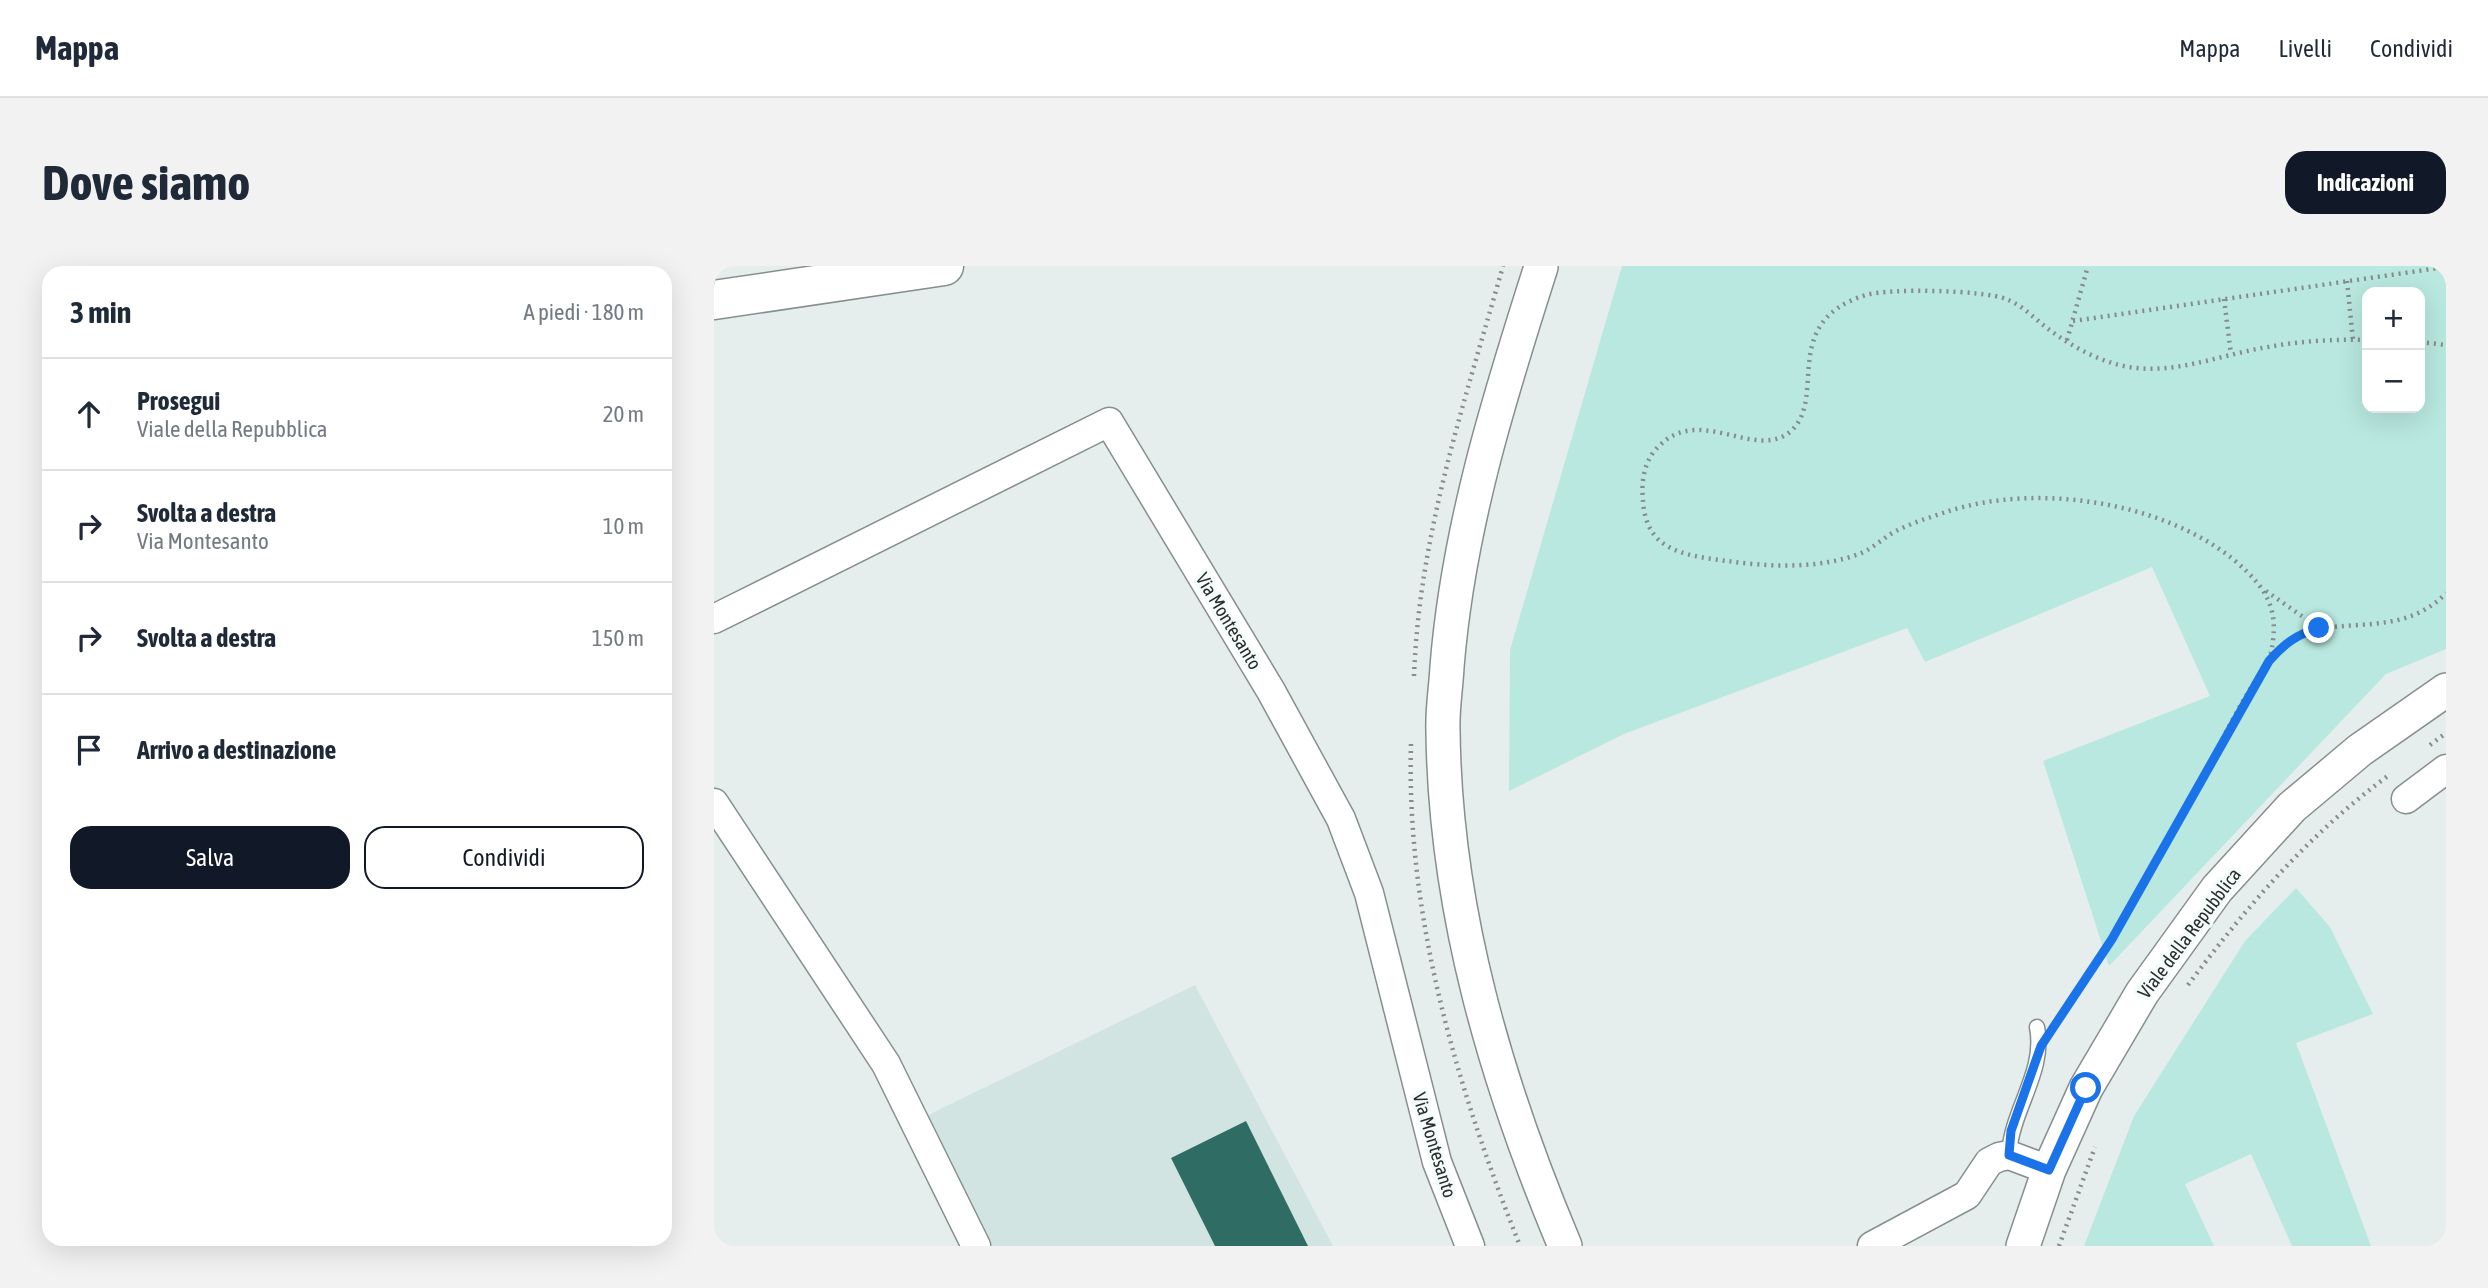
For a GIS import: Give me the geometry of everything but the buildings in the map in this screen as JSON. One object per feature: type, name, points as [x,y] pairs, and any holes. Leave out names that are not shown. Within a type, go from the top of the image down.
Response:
[{"type":"highway","points":[[714,300],[944,266]]},
{"type":"street","points":[[1541,267],[1501,391],[1462,548],[1450,628],[1443,729],[1448,834],[1464,928],[1488,1032],[1532,1166],[1565,1246]]},
{"type":"street","name":"Via Montesanto","points":[[714,619],[1109,422],[1270,691],[1341,819],[1369,893],[1437,1162],[1470,1246]]},
{"type":"street","name":"Viale della Repubblica","points":[[2023,1246],[2049,1170],[2086,1088],[2142,993],[2217,889],[2292,807],[2360,750],[2446,690]]},
{"type":"street","points":[[2406,800],[2446,769]]},
{"type":"street","points":[[714,803],[886,1065],[976,1246]]},
{"type":"street","points":[[1872,1246],[1967,1195],[1989,1162],[2009,1155],[2049,1170]]},
{"type":"lane","points":[[2009,1155],[2011,1131],[2041,1046],[2037,1027]]},
{"type":"path","points":[[2067,340],[2088,266]]},
{"type":"path","points":[[2073,321],[2446,267]]},
{"type":"path","points":[[2347,281],[2353,340]]},
{"type":"path","points":[[2319,628],[2266,591],[2226,554],[2196,536],[2115,505],[2057,498],[2010,500],[1953,510],[1897,530],[1863,553],[1827,563],[1746,564],[1701,558],[1669,548],[1656,539],[1647,523],[1642,489],[1650,455],[1679,432],[1722,431],[1765,441],[1780,438],[1793,429],[1801,416],[1812,344],[1821,326],[1832,314],[1869,294],[1966,291],[2008,299],[2067,340],[2102,360],[2136,368],[2160,368],[2300,342],[2362,340]]},
{"type":"path","points":[[2224,299],[2231,354]]},
{"type":"path","points":[[2425,343],[2446,345]]},
{"type":"path","points":[[2266,591],[2276,635],[2269,661]]},
{"type":"path","points":[[2041,1046],[2112,939],[2269,661],[2282,646],[2301,632],[2319,628],[2356,628],[2390,622],[2419,612],[2446,593]]},
{"type":"path","points":[[2424,749],[2446,733]]},
{"type":"path","points":[[2187,987],[2232,926],[2293,856],[2391,773]]},
{"type":"path","points":[[2059,1246],[2096,1145]]},
{"type":"shaded area","points":[[1195,985],[1333,1246],[992,1246],[928,1115]]},
{"type":"green space","points":[[1622,266],[2446,266],[2446,649],[2386,674],[2109,966],[2043,761],[2210,696],[2152,567],[1925,662],[1907,628],[1624,734],[1509,791],[1510,650]]},
{"type":"green space","points":[[2296,888],[2330,927],[2373,1014],[2296,1043],[2371,1246],[2292,1246],[2251,1154],[2185,1184],[2214,1246],[2084,1246],[2134,1116],[2245,941]]},
{"type":"route","points":[[2086,1088],[2049,1170],[2009,1155],[2011,1131],[2041,1046],[2112,939],[2269,661],[2282,646],[2301,632],[2319,628]]}]
